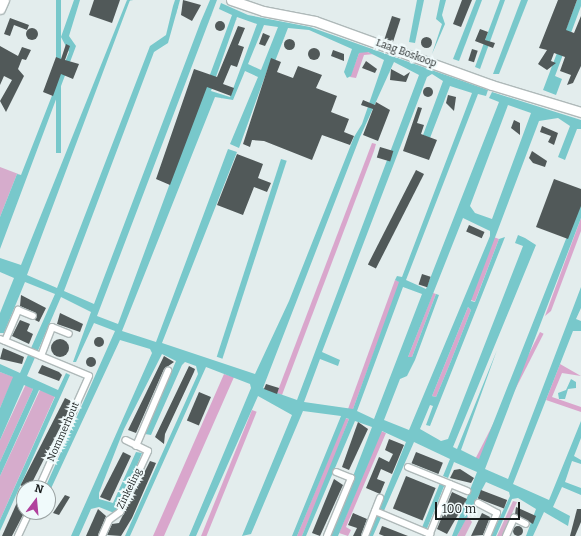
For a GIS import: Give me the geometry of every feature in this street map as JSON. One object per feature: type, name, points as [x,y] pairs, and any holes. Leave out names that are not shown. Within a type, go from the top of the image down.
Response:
[{"type":"street","points":[[0,9],[4,0]]},
{"type":"street","name":"Laag Boskoop","points":[[231,0],[257,10],[315,21],[492,85],[581,112]]},
{"type":"street","points":[[33,316],[18,310],[2,340],[36,354],[52,327],[68,334]]},
{"type":"street","name":"Nommerhout","points":[[36,354],[89,376],[43,480]]},
{"type":"street","points":[[136,446],[168,371]]},
{"type":"street","name":"Zinkeling","points":[[102,536],[109,520],[120,512],[148,451],[125,440]]},
{"type":"street","points":[[408,466],[467,491]]},
{"type":"street","points":[[327,536],[351,478],[336,472]]},
{"type":"street","points":[[375,511],[426,533],[446,482]]},
{"type":"street","points":[[365,536],[380,498]]},
{"type":"street","points":[[478,503],[497,513],[487,536]]},
{"type":"street","points":[[506,536],[514,518],[526,524]]},
{"type":"street","points":[[18,536],[25,520]]},
{"type":"shaded area","points":[[364,51],[374,54],[364,55],[356,78],[350,77],[359,53]]},
{"type":"shaded area","points":[[372,143],[376,144],[374,151],[282,395],[277,393]]},
{"type":"shaded area","points":[[0,167],[21,175],[17,174],[0,217]]},
{"type":"shaded area","points":[[581,218],[581,231],[551,311],[545,316]]},
{"type":"shaded area","points":[[494,237],[499,239],[475,302],[470,300]]},
{"type":"shaded area","points":[[395,280],[400,282],[353,409],[348,409]]},
{"type":"shaded area","points":[[433,293],[436,294],[412,357],[408,357]]},
{"type":"shaded area","points":[[468,307],[471,310],[451,361],[436,397],[432,396]]},
{"type":"shaded area","points":[[540,332],[544,334],[476,466],[473,464]]},
{"type":"shaded area","points":[[560,364],[581,376],[562,373],[552,397],[581,407],[581,412],[546,400]]},
{"type":"shaded area","points":[[0,372],[14,377],[0,408]]},
{"type":"shaded area","points":[[224,374],[234,377],[164,536],[153,536]]},
{"type":"shaded area","points":[[26,384],[33,389],[0,462],[0,440]]},
{"type":"shaded area","points":[[40,390],[55,396],[18,480],[16,480],[16,484],[0,520],[0,476]]},
{"type":"shaded area","points":[[252,410],[257,412],[206,536],[201,536]]},
{"type":"shaded area","points":[[345,418],[349,419],[326,479],[302,536],[297,536]]},
{"type":"shaded area","points":[[381,431],[386,433],[346,527],[351,530],[348,536],[339,533]]},
{"type":"shaded area","points":[[513,501],[517,502],[502,536],[497,536]]},
{"type":"shaded area","points":[[467,516],[472,522],[465,536],[457,536]]},
{"type":"water","points":[[56,0],[61,0],[61,153],[56,153]]},
{"type":"water","points":[[74,0],[80,0],[69,36],[76,46],[0,249],[0,217],[17,174],[21,175],[69,52],[61,37]]},
{"type":"water","points":[[127,0],[130,0],[27,275],[57,288],[150,46],[166,35],[175,0],[180,0],[168,43],[154,52],[64,291],[94,304],[201,21],[210,0],[217,0],[97,316],[118,324],[232,15],[219,9],[221,3],[248,15],[310,27],[488,90],[486,96],[478,94],[406,280],[426,289],[499,102],[489,98],[492,92],[581,120],[581,129],[577,129],[565,160],[558,157],[570,126],[558,118],[539,121],[471,301],[475,302],[499,239],[505,237],[430,426],[426,425],[433,406],[430,405],[420,429],[441,441],[448,439],[523,246],[515,243],[518,235],[525,238],[536,245],[453,447],[457,449],[497,350],[461,450],[479,459],[581,201],[581,218],[485,469],[508,479],[581,287],[581,308],[576,319],[581,321],[581,331],[573,331],[513,484],[549,500],[581,421],[581,438],[574,456],[581,460],[581,464],[572,461],[565,482],[581,488],[581,495],[562,487],[553,507],[570,516],[568,526],[544,512],[533,536],[526,536],[536,509],[518,498],[512,499],[496,536],[491,536],[510,496],[509,492],[486,482],[457,536],[452,536],[477,472],[454,462],[448,478],[443,476],[450,459],[414,442],[373,536],[368,536],[406,442],[382,431],[338,536],[330,536],[372,427],[355,421],[306,536],[302,536],[349,419],[346,418],[297,536],[292,536],[341,416],[303,411],[251,534],[242,536],[292,415],[258,396],[196,536],[189,536],[251,388],[250,384],[206,367],[130,536],[125,536],[198,374],[196,366],[185,362],[182,365],[151,435],[145,434],[176,361],[162,354],[124,429],[99,493],[99,499],[113,503],[136,452],[142,453],[120,508],[114,513],[99,507],[91,509],[79,536],[71,536],[152,353],[150,349],[120,340],[55,480],[49,480],[115,331],[94,323],[76,362],[73,362],[91,312],[61,297],[27,376],[58,390],[66,373],[70,375],[23,480],[18,480],[55,397],[39,390],[0,476],[0,462],[33,389],[24,385],[0,440],[0,408],[13,377],[0,372],[0,364],[20,373],[55,294],[25,282],[4,333],[0,333],[0,313],[14,278],[0,272],[0,258],[21,265]],"holes":[[[237,17],[257,24],[230,97],[211,91]],[[264,25],[278,27],[261,70],[248,64]],[[288,28],[309,30],[352,49],[344,72],[347,78],[351,76],[359,53],[368,52],[384,60],[362,124],[354,137],[289,301],[255,374],[162,343],[237,152],[228,149],[156,342],[122,331],[215,97],[233,100],[245,71],[258,77],[230,144],[239,148],[268,68],[272,69]],[[394,62],[419,75],[297,400],[263,388],[360,137]],[[432,74],[443,81],[423,135],[430,138],[450,86],[472,93],[402,277],[397,276],[395,280],[399,282],[353,409],[304,402],[320,359],[338,366],[340,360],[322,352],[427,77]],[[508,105],[531,113],[492,219],[475,213],[470,206]],[[463,218],[490,231],[490,236],[409,430],[384,420],[400,379],[407,376],[415,360],[439,295],[436,294],[412,357],[408,357]],[[403,287],[422,294],[374,419],[357,411]],[[468,307],[471,310],[436,397],[432,396]]]},
{"type":"water","points":[[417,0],[424,0],[415,43],[409,42]]},
{"type":"water","points":[[440,0],[446,0],[442,15],[445,24],[432,54],[442,24],[436,19]]},
{"type":"water","points":[[476,0],[482,0],[459,61],[453,59]]},
{"type":"water","points":[[500,0],[505,0],[480,69],[475,67]]},
{"type":"water","points":[[521,0],[528,0],[499,74],[493,74]]},
{"type":"water","points":[[577,0],[581,0],[581,6],[555,76],[562,79],[556,95],[543,90]]},
{"type":"water","points":[[281,159],[287,161],[222,359],[217,357]]},
{"type":"water","points":[[571,379],[576,382],[576,388],[568,389],[565,399],[559,399],[558,393],[566,390]]},
{"type":"water","points":[[440,483],[445,485],[427,529],[422,528]]},
{"type":"water","points":[[16,484],[16,495],[0,531],[0,520]]},
{"type":"building","points":[[94,0],[120,0],[112,23],[89,15]]},
{"type":"building","points":[[183,0],[201,5],[192,21],[181,15]]},
{"type":"building","points":[[462,0],[472,0],[461,27],[453,24]]},
{"type":"building","points":[[558,0],[577,0],[566,30],[574,33],[581,16],[581,66],[573,83],[567,85],[571,75],[560,71],[565,57],[554,53],[551,61],[556,63],[547,70],[538,64],[547,50],[539,48]]},
{"type":"building","points":[[392,16],[401,19],[393,42],[385,39]]},
{"type":"building","points":[[10,18],[29,25],[27,30],[14,25],[10,36],[4,34]]},
{"type":"building","points":[[218,21],[222,21],[224,22],[224,30],[218,31],[215,28],[215,24]]},
{"type":"building","points":[[238,26],[245,28],[238,45],[244,47],[237,67],[231,65],[223,84],[234,88],[231,96],[207,87],[170,185],[156,179],[194,69],[217,77]]},
{"type":"building","points":[[30,28],[34,28],[38,34],[34,40],[30,40],[26,36],[26,32]]},
{"type":"building","points":[[480,29],[488,32],[485,40],[495,43],[493,48],[475,41]]},
{"type":"building","points":[[263,33],[270,36],[265,46],[259,44]]},
{"type":"building","points":[[426,36],[430,38],[432,42],[430,46],[426,48],[422,46],[420,42],[422,38]]},
{"type":"building","points":[[289,38],[293,40],[295,44],[293,48],[289,50],[285,48],[283,44],[285,40]]},
{"type":"building","points":[[66,44],[70,46],[65,60],[79,64],[73,79],[61,74],[53,96],[43,92],[56,57],[61,59]]},
{"type":"building","points":[[0,46],[18,56],[22,47],[31,50],[26,60],[22,59],[18,69],[24,76],[6,112],[0,101],[12,80],[4,76],[0,85]]},
{"type":"building","points":[[312,48],[316,48],[320,54],[316,60],[312,60],[308,56],[308,52]]},
{"type":"building","points":[[472,49],[478,51],[474,62],[468,60]]},
{"type":"building","points":[[333,50],[344,54],[344,61],[331,56]]},
{"type":"building","points":[[271,58],[281,62],[277,72],[293,78],[298,66],[322,75],[316,88],[337,96],[331,112],[349,119],[344,132],[354,136],[350,145],[322,135],[312,160],[264,141],[252,140],[250,147],[243,144]]},
{"type":"building","points":[[366,61],[377,69],[375,73],[362,68]]},
{"type":"building","points":[[391,69],[404,76],[410,72],[406,82],[390,80]]},
{"type":"building","points":[[428,87],[433,92],[428,97],[423,92]]},
{"type":"building","points":[[448,95],[456,97],[454,111],[446,103]]},
{"type":"building","points":[[363,100],[375,105],[376,102],[390,110],[378,141],[363,135],[373,109],[361,105]]},
{"type":"building","points":[[418,107],[422,108],[417,123],[424,125],[421,134],[437,140],[429,160],[403,151]]},
{"type":"building","points":[[514,120],[520,123],[520,135],[511,128]]},
{"type":"building","points":[[542,126],[558,133],[554,145],[548,142],[551,136],[540,132]]},
{"type":"building","points":[[380,147],[393,151],[390,162],[377,158]]},
{"type":"building","points":[[532,151],[547,161],[545,167],[533,163],[529,158]]},
{"type":"building","points":[[237,154],[263,164],[258,178],[271,183],[267,192],[254,187],[243,215],[217,205]]},
{"type":"building","points":[[416,170],[424,174],[376,269],[368,264]]},
{"type":"building","points":[[554,179],[581,189],[581,206],[568,239],[536,227]]},
{"type":"building","points":[[469,225],[485,232],[482,238],[466,231]]},
{"type":"building","points":[[422,274],[431,277],[427,287],[419,284]]},
{"type":"building","points":[[21,295],[46,308],[39,322],[35,320],[36,313],[20,306]]},
{"type":"building","points":[[60,313],[83,324],[80,332],[57,324]]},
{"type":"building","points":[[20,320],[30,324],[27,331],[33,334],[29,344],[12,336]]},
{"type":"building","points":[[97,337],[101,337],[103,338],[103,346],[97,347],[94,344],[94,340]]},
{"type":"building","points":[[56,339],[64,339],[69,344],[67,355],[64,357],[56,357],[51,352],[51,344]]},
{"type":"building","points":[[3,348],[24,357],[22,364],[0,359]]},
{"type":"building","points":[[164,356],[174,362],[164,369],[136,433],[128,430]]},
{"type":"building","points":[[89,357],[93,357],[95,358],[95,366],[89,367],[86,364],[86,360]]},
{"type":"building","points":[[42,365],[59,372],[62,375],[59,381],[38,373]]},
{"type":"building","points":[[189,366],[195,369],[165,434],[164,444],[155,437]]},
{"type":"building","points":[[266,384],[279,388],[277,394],[264,389]]},
{"type":"building","points":[[199,392],[211,397],[199,426],[187,421]]},
{"type":"building","points":[[65,398],[73,402],[33,480],[23,480]]},
{"type":"building","points":[[358,422],[368,429],[349,470],[342,467]]},
{"type":"building","points":[[389,439],[404,445],[392,474],[381,469],[377,479],[385,482],[380,494],[366,488],[379,457],[389,462],[393,454],[385,450]]},
{"type":"building","points":[[123,452],[131,456],[110,501],[100,497]]},
{"type":"building","points":[[416,452],[443,463],[438,474],[412,463]]},
{"type":"building","points":[[150,461],[156,463],[132,518],[121,536],[107,535],[112,524],[119,523]]},
{"type":"building","points":[[460,469],[474,478],[471,483],[450,478],[454,470]]},
{"type":"building","points":[[406,476],[436,488],[423,520],[393,508]]},
{"type":"building","points":[[334,479],[343,485],[320,536],[312,533]]},
{"type":"building","points":[[481,490],[507,500],[504,508],[478,498]]},
{"type":"building","points":[[452,492],[467,499],[447,534],[437,529]]},
{"type":"building","points":[[65,495],[70,497],[59,515],[56,514],[56,508]]},
{"type":"building","points":[[16,505],[16,520],[20,520],[12,536],[2,536]]},
{"type":"building","points":[[516,507],[536,516],[533,524],[515,514]]},
{"type":"building","points":[[98,509],[106,516],[98,536],[86,536]]},
{"type":"building","points":[[577,509],[581,509],[581,522],[575,536],[570,536]]},
{"type":"building","points":[[353,513],[367,519],[361,536],[353,536],[357,528],[348,525]]},
{"type":"building","points":[[482,513],[490,517],[483,535],[471,536]]},
{"type":"building","points":[[382,526],[408,536],[384,536],[379,534]]},
{"type":"building","points":[[516,526],[520,526],[522,527],[522,535],[516,536],[513,533],[513,529]]}]
